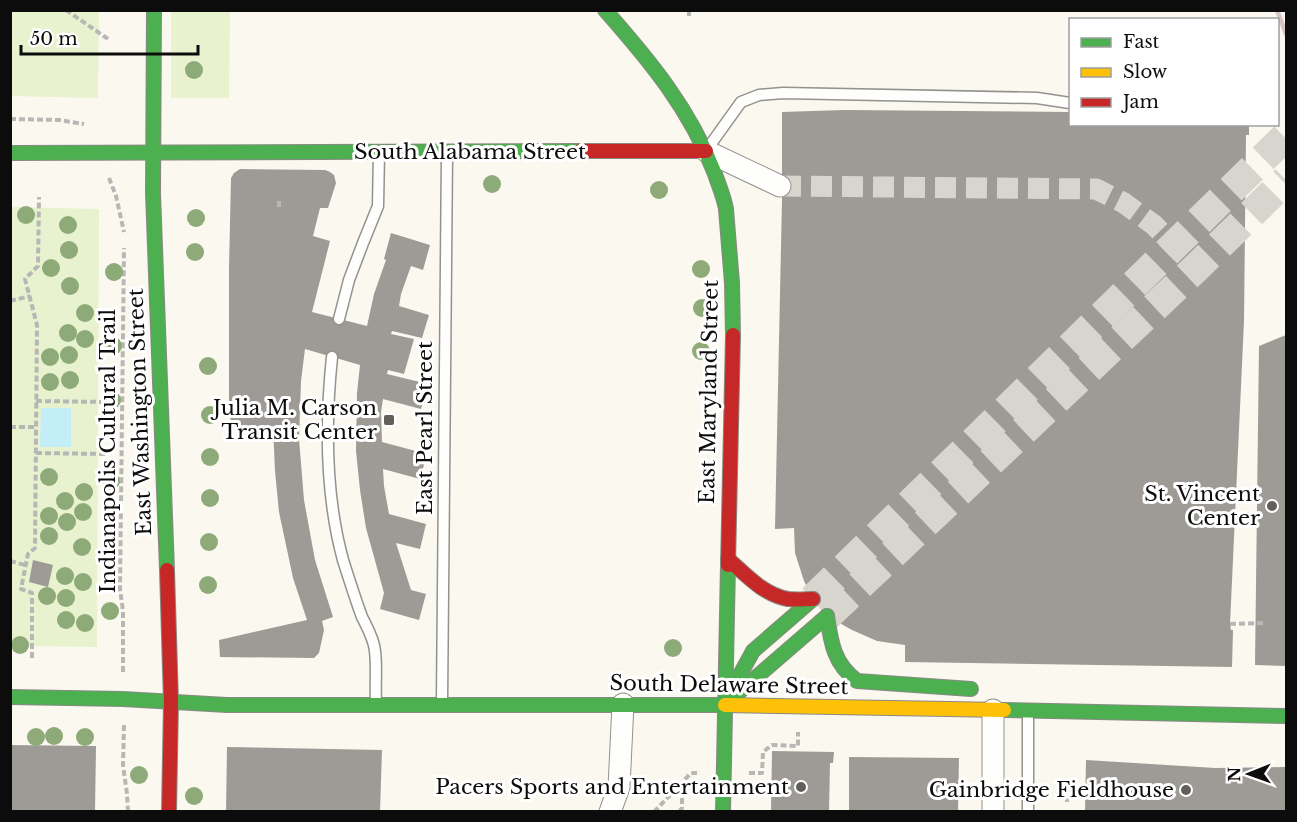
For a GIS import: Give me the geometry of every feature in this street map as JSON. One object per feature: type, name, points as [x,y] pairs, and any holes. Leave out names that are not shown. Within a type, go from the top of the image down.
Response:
[{"type":"main road","name":"East Washington Street","points":[[154,10],[153,153],[160,429],[171,702],[169,812]]},
{"type":"main road","name":"East Maryland Street","points":[[606,12],[638,48],[677,99],[706,151],[726,209],[733,327],[723,812]]},
{"type":"main road","name":"South Alabama Street","points":[[10,153],[706,151]]},
{"type":"main road","points":[[724,704],[753,651],[813,599],[787,599],[769,593],[757,586],[728,559]]},
{"type":"main road","points":[[724,704],[827,616],[835,654],[847,675],[857,681],[966,688],[991,701]]},
{"type":"main road","name":"South Delaware Street","points":[[10,697],[123,699],[227,705],[991,701],[1028,711],[1287,716]]},
{"type":"main road","points":[[1023,697],[1093,712]]},
{"type":"street","name":"South Alabama Street","points":[[706,151],[780,186]]},
{"type":"street","points":[[991,701],[993,812]]},
{"type":"street","points":[[610,812],[620,787],[623,704]]},
{"type":"lane","points":[[706,151],[741,102],[759,95],[783,93],[1037,98],[1069,103]]},
{"type":"lane","points":[[706,151],[732,151]]},
{"type":"lane","points":[[339,319],[352,271],[378,206],[379,152]]},
{"type":"lane","name":"East Pearl Street","points":[[442,704],[447,152]]},
{"type":"lane","points":[[332,357],[327,407],[327,437],[334,520],[343,560],[375,650],[376,704]]},
{"type":"lane","points":[[1028,711],[1028,812]]},
{"type":"path","points":[[66,10],[108,39]]},
{"type":"path","points":[[10,119],[59,120],[91,125]]},
{"type":"path","name":"Indianapolis Cultural Trail","points":[[108,176],[116,196],[124,237],[120,589],[123,611],[123,656]]},
{"type":"path","points":[[32,658],[32,593],[21,589],[28,554],[35,548],[37,325],[25,279],[38,266],[39,197]]},
{"type":"path","points":[[279,201],[279,208]]},
{"type":"path","points":[[10,301],[30,296]]},
{"type":"path","points":[[36,401],[107,402]]},
{"type":"path","points":[[10,427],[36,427]]},
{"type":"path","points":[[36,453],[107,454]]},
{"type":"path","points":[[10,561],[25,565]]},
{"type":"path","points":[[1230,624],[1264,623]]},
{"type":"path","points":[[124,725],[123,765],[128,794],[128,812]]},
{"type":"path","points":[[750,773],[762,773],[763,752],[772,745],[798,746],[798,733]]},
{"type":"path","points":[[654,812],[682,784],[682,808],[679,812]]},
{"type":"green space","points":[[11,10],[99,11],[98,98],[11,96]]},
{"type":"green space","points":[[171,11],[230,11],[229,98],[171,98]]},
{"type":"green space","points":[[11,207],[99,209],[97,647],[11,646]]},
{"type":"water","points":[[41,408],[71,408],[71,447],[40,447]]},
{"type":"building","points":[[844,110],[1069,112],[1069,126],[1249,126],[1249,135],[1246,135],[1244,321],[1230,624],[1233,630],[1232,667],[905,662],[905,645],[877,641],[852,630],[827,616],[813,599],[804,581],[795,553],[794,528],[775,529],[782,112]]},
{"type":"building","points":[[240,169],[325,170],[334,175],[336,183],[328,208],[320,208],[313,236],[330,241],[312,312],[367,326],[374,294],[386,260],[384,259],[391,233],[430,245],[423,270],[411,266],[399,306],[429,315],[422,338],[392,331],[391,334],[414,339],[404,374],[388,370],[387,374],[428,384],[421,409],[383,399],[381,412],[382,442],[427,454],[420,479],[383,469],[389,514],[426,524],[420,549],[396,543],[411,590],[426,594],[419,620],[380,609],[384,593],[366,528],[356,451],[360,365],[305,349],[301,381],[299,439],[304,500],[315,560],[333,617],[322,621],[324,630],[319,653],[314,658],[220,657],[219,640],[307,620],[293,578],[279,512],[273,426],[259,430],[237,424],[229,416],[231,178]]},
{"type":"building","name":"St. Vincent Center","points":[[1286,335],[1286,666],[1255,665],[1259,346]]},
{"type":"building","points":[[33,560],[53,565],[48,587],[29,582]]},
{"type":"building","points":[[10,745],[96,746],[95,812],[10,812]]},
{"type":"building","points":[[227,747],[382,750],[380,812],[226,812]]},
{"type":"building","name":"Pacers Sports and Entertainment","points":[[772,751],[834,752],[833,763],[830,763],[829,812],[771,812]]},
{"type":"building","points":[[849,757],[959,758],[958,812],[849,812]]},
{"type":"building","name":"Gainbridge Fieldhouse","points":[[1086,760],[1215,768],[1286,767],[1286,812],[1085,812]]},
{"type":"tunnel","points":[[813,599],[1286,136]]},
{"type":"tunnel","points":[[827,616],[1196,268],[1286,180]]},
{"type":"tunnel","points":[[780,186],[1096,189],[1124,203],[1154,225],[1196,268]]},
{"type":"railway","points":[[1277,10],[1286,34]]},
{"type":"traffic: fast","points":[[154,10],[153,193],[167,570]]},
{"type":"traffic: fast","points":[[605,10],[653,67],[681,107],[694,128],[715,174],[726,209],[732,283],[733,335]]},
{"type":"traffic: fast","points":[[10,153],[580,151]]},
{"type":"traffic: fast","points":[[723,812],[728,565]]},
{"type":"traffic: fast","points":[[724,704],[753,651],[813,599]]},
{"type":"traffic: fast","points":[[738,693],[827,616]]},
{"type":"traffic: fast","points":[[827,616],[832,644],[838,660],[857,681],[971,689]]},
{"type":"traffic: fast","points":[[10,697],[123,699],[227,705],[725,705]]},
{"type":"traffic: fast","points":[[1004,710],[1286,716]]},
{"type":"traffic: slow","points":[[725,705],[1004,710]]},
{"type":"traffic: jam","points":[[580,151],[706,151]]},
{"type":"traffic: jam","points":[[728,565],[733,335]]},
{"type":"traffic: jam","points":[[728,559],[756,584],[779,597],[813,599]]},
{"type":"traffic: jam","points":[[167,570],[171,702],[169,812]]},
{"type":"place","name":"Julia M. Carson Transit Center","points":[[389,420]]},
{"type":"place","name":"St. Vincent Center","points":[[1272,506]]},
{"type":"place","name":"Pacers Sports and Entertainment","points":[[801,787]]},
{"type":"place","name":"Gainbridge Fieldhouse","points":[[1186,790]]}]
